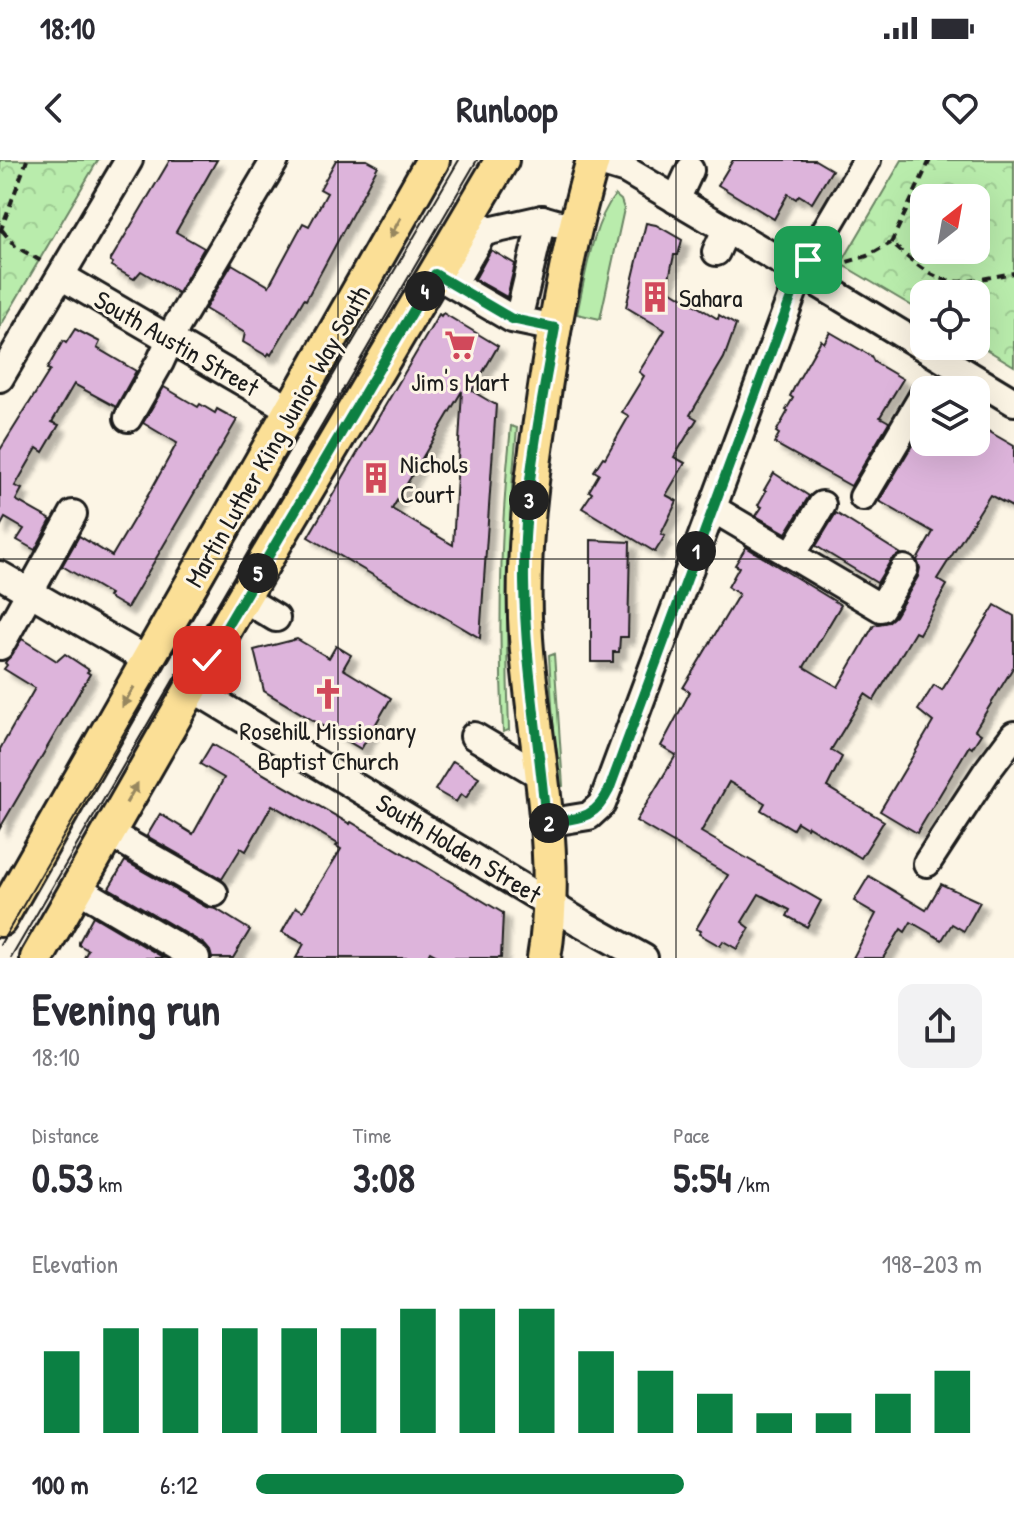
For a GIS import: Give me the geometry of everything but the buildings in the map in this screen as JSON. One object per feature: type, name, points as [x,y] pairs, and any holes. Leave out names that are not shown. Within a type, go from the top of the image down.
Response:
[{"type":"main road","name":"Martin Luther King Junior Way South","points":[[4,905],[293,411],[433,160]]},
{"type":"main road","name":"Martin Luther King Junior Way South","points":[[37,958],[243,598],[444,279],[476,224],[502,160]]},
{"type":"main road","points":[[544,958],[549,902],[546,823],[526,639],[524,577],[529,501],[555,328],[573,228],[593,160]]},
{"type":"street","points":[[0,378],[52,269],[129,160]]},
{"type":"street","points":[[128,418],[275,160]]},
{"type":"street","points":[[593,160],[626,170],[676,200],[721,241],[805,276],[1014,402]]},
{"type":"street","points":[[546,823],[589,816],[602,804],[712,508],[805,276],[867,160]]},
{"type":"street","points":[[676,200],[690,170]]},
{"type":"street","points":[[476,224],[489,231],[542,219],[573,228]]},
{"type":"street","points":[[518,320],[542,219]]},
{"type":"street","name":"South Austin Street","points":[[52,269],[293,411]]},
{"type":"street","points":[[444,279],[518,320],[555,328]]},
{"type":"street","points":[[935,376],[944,361]]},
{"type":"street","points":[[863,497],[910,417]]},
{"type":"street","points":[[792,555],[822,505]]},
{"type":"street","points":[[712,508],[881,608],[904,569]]},
{"type":"street","points":[[0,646],[73,514]]},
{"type":"street","points":[[0,575],[149,661]]},
{"type":"street","points":[[243,598],[276,618]]},
{"type":"street","name":"South Holden Street","points":[[192,688],[644,958]]},
{"type":"street","points":[[927,863],[1014,735]]},
{"type":"street","points":[[474,736],[542,776]]},
{"type":"street","points":[[109,833],[214,893]]},
{"type":"street","points":[[77,888],[196,958]]},
{"type":"path","points":[[27,160],[0,230],[15,246],[52,269]]},
{"type":"path","points":[[805,276],[867,256],[891,243],[930,160]]},
{"type":"path","points":[[891,243],[927,272],[947,281],[967,282],[1014,273]]},
{"type":"green space","points":[[0,160],[98,160],[0,327]]},
{"type":"green space","points":[[902,160],[1014,160],[1014,366],[990,351],[990,280],[910,280],[910,305],[841,264]]},
{"type":"green space","points":[[615,195],[624,209],[600,319],[577,314],[595,236]]},
{"type":"green space","points":[[511,426],[517,428],[508,579],[509,730],[503,732],[501,579]]},
{"type":"green space","points":[[554,654],[563,786],[557,787],[549,656]]},
{"type":"tram line","points":[[0,945],[459,160]]},
{"type":"tram line","points":[[11,958],[477,160]]},
{"type":"place","name":"Sahara","points":[[655,297]]},
{"type":"place","name":"Jim's Mart","points":[[460,345]]},
{"type":"place","name":"Nichols Court","points":[[376,478]]},
{"type":"place","name":"Rosehill Missionary Baptist Church","points":[[328,694]]},
{"type":"route","points":[[207,660],[435,274],[512,319],[555,328],[529,501],[524,577],[526,639],[546,823],[589,816],[602,804],[609,790],[795,287],[804,289],[814,281],[815,270],[808,260]]}]
